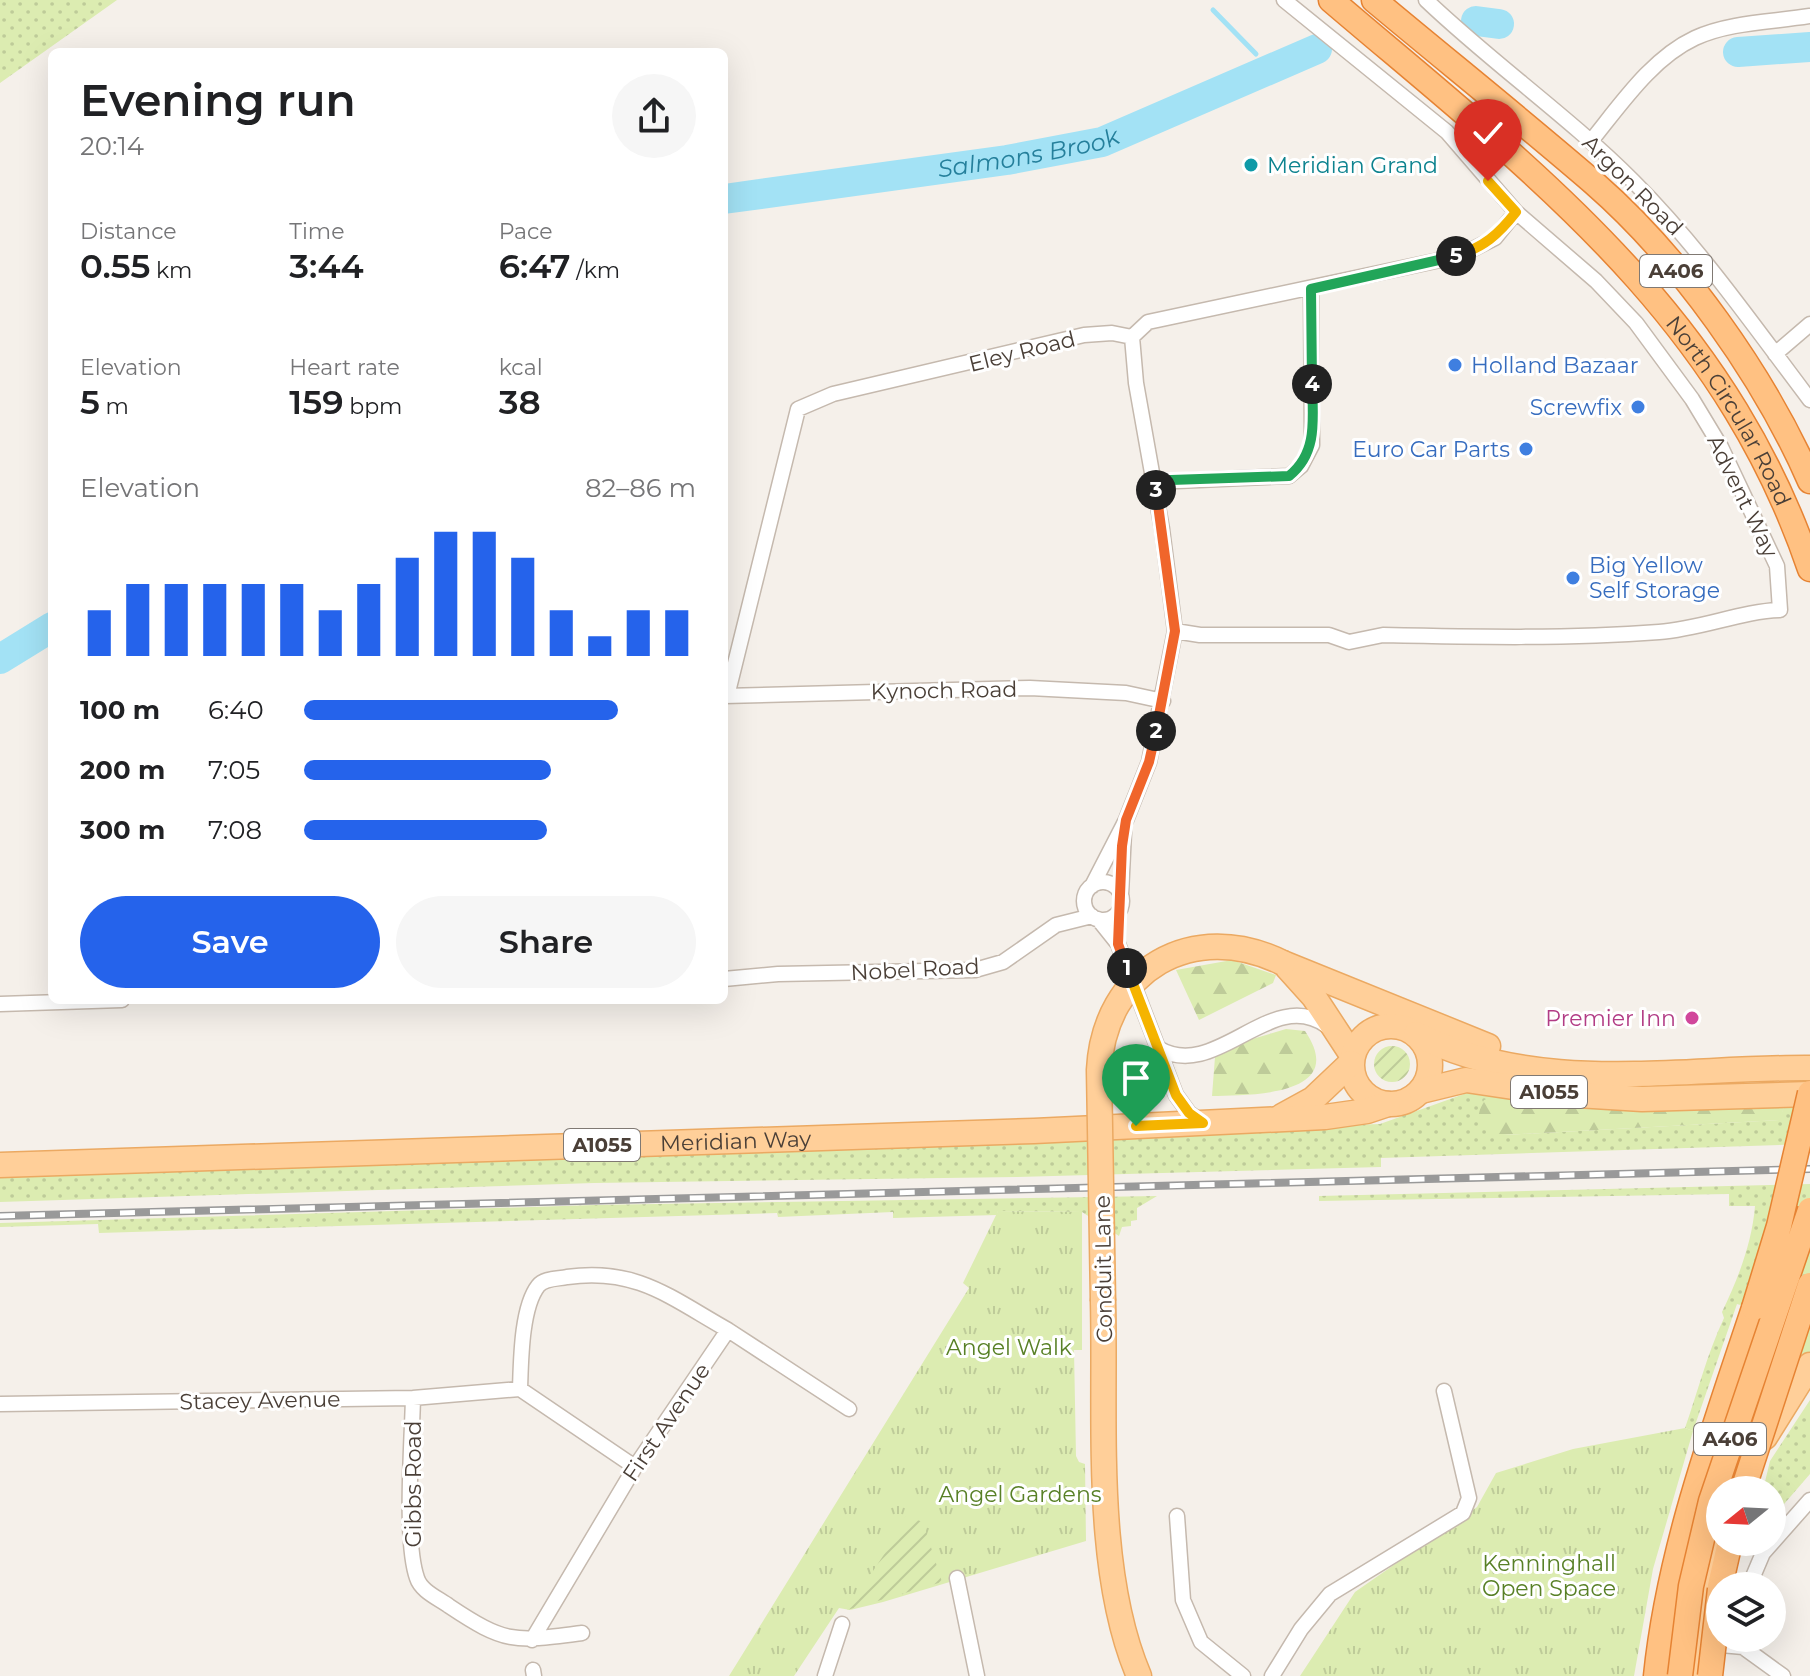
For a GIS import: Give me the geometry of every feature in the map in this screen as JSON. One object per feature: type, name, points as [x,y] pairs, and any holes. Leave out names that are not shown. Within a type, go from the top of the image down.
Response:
[{"type":"highway","name":"North Circular Road","points":[[1331,0],[1581,216],[1637,275],[1698,353],[1759,453],[1810,569]]},
{"type":"highway","name":"North Circular Road","points":[[1374,0],[1595,184],[1674,268],[1768,400],[1810,481]]},
{"type":"highway","points":[[1656,1676],[1661,1626],[1691,1501],[1779,1226],[1810,1094]]},
{"type":"highway","name":"A406","points":[[1680,1676],[1691,1586],[1711,1501],[1810,1210]]},
{"type":"highway","name":"A406","points":[[1748,1476],[1810,1285]]},
{"type":"highway","points":[[1710,1676],[1713,1652]]},
{"type":"main road","name":"Conduit Lane","points":[[1139,1676],[1117,1605],[1110,1549],[1099,1070],[1101,1043],[1112,1011],[1142,972],[1185,951],[1230,946],[1249,949],[1310,972],[1360,1014],[1405,1030]]},
{"type":"main road","name":"Conduit Lane","points":[[1283,963],[1314,997],[1349,1052]]},
{"type":"main road","name":"A1055","points":[[1310,972],[1543,1068]]},
{"type":"main road","name":"A1055","points":[[1405,1030],[1483,1062],[1543,1068],[1648,1076],[1810,1068]]},
{"type":"main road","points":[[1405,1030],[1424,1044],[1430,1067],[1421,1091],[1400,1103],[1388,1104],[1366,1095],[1353,1075],[1349,1052],[1367,1033],[1405,1030]]},
{"type":"main road","name":"Meridian Way","points":[[1280,1117],[1313,1099],[1349,1052]]},
{"type":"main road","name":"A1055","points":[[1421,1091],[1466,1080],[1561,1094],[1628,1098],[1810,1094]]},
{"type":"main road","name":"Meridian Way","points":[[0,1165],[1203,1123],[1325,1117],[1388,1104]]},
{"type":"main road","name":"A406","points":[[1742,1476],[1810,1365]]},
{"type":"main road","points":[[1691,1676],[1695,1644],[1716,1556]]},
{"type":"street","name":"Advent Way","points":[[1175,631],[1200,635],[1329,635],[1349,642],[1383,635],[1657,632],[1704,627],[1764,610],[1780,610],[1781,588],[1773,556],[1721,447],[1692,399],[1616,300],[1516,212],[1447,132],[1284,0]]},
{"type":"street","name":"Argon Road","points":[[1426,0],[1481,52],[1591,141],[1704,259],[1810,400]]},
{"type":"street","points":[[1591,141],[1632,88],[1675,50],[1695,38],[1810,16]]},
{"type":"street","points":[[1203,1123],[1189,1113],[1176,1095],[1118,944],[1085,906],[1085,897],[1126,820],[1149,762],[1175,631],[1154,482],[1136,383],[1132,337],[1148,322],[1459,256],[1483,247],[1516,212]]},
{"type":"street","points":[[1154,482],[1289,476],[1301,466],[1312,445],[1311,289]]},
{"type":"street","points":[[1775,354],[1810,324]]},
{"type":"street","name":"Eley Road","points":[[728,684],[798,409],[833,394],[1084,335],[1112,333],[1132,337]]},
{"type":"street","name":"Kynoch Road","points":[[728,696],[1030,688],[1126,693],[1163,701]]},
{"type":"street","points":[[1118,944],[1126,820]]},
{"type":"street","points":[[1092,886],[1106,882],[1121,899]]},
{"type":"street","name":"Nobel Road","points":[[728,979],[778,974],[975,970],[1003,962],[1056,925],[1116,915],[1121,899]]},
{"type":"street","points":[[0,1004],[48,1002]]},
{"type":"street","points":[[1158,1048],[1172,1057],[1211,1051],[1291,1015],[1318,1020],[1349,1052]]},
{"type":"street","points":[[635,1467],[520,1389],[522,1342],[536,1288],[543,1281],[589,1274],[640,1280],[728,1330],[849,1409]]},
{"type":"street","name":"First Avenue","points":[[532,1640],[635,1467],[728,1330]]},
{"type":"street","name":"Stacey Avenue","points":[[0,1404],[413,1398],[520,1389]]},
{"type":"street","points":[[1272,1676],[1301,1629],[1330,1594],[1463,1513],[1469,1498],[1444,1391]]},
{"type":"street","name":"Gibbs Road","points":[[413,1398],[412,1545],[417,1580],[426,1591],[489,1633],[532,1640]]},
{"type":"street","points":[[1755,1572],[1763,1553],[1810,1500]]},
{"type":"street","points":[[1177,1516],[1183,1600],[1201,1642],[1243,1676]]},
{"type":"street","points":[[957,1578],[977,1676]]},
{"type":"street","points":[[825,1676],[842,1624]]},
{"type":"street","points":[[532,1640],[582,1633]]},
{"type":"street","points":[[1662,1676],[1671,1659],[1695,1644],[1706,1644]]},
{"type":"street","points":[[1755,1652],[1783,1676]]},
{"type":"green space","points":[[0,0],[117,0],[48,48],[0,83]]},
{"type":"green space","points":[[1232,960],[1276,975],[1273,983],[1199,1020],[1176,970]]},
{"type":"green space","points":[[1286,1029],[1305,1031],[1315,1053],[1315,1069],[1305,1080],[1289,1088],[1269,1092],[1212,1096],[1215,1057],[1249,1040]]},
{"type":"green space","points":[[1392,1046],[1405,1051],[1410,1064],[1405,1077],[1392,1082],[1379,1077],[1374,1064],[1379,1051]]},
{"type":"green space","points":[[1467,1093],[1497,1095],[1504,1135],[1779,1120],[1785,1104],[1810,1103],[1810,1144],[1381,1158],[1381,1167],[1017,1177],[594,1183],[0,1202],[0,1170],[1380,1124]]},
{"type":"green space","points":[[1497,1095],[1785,1104],[1780,1120],[1504,1135],[1484,1128],[1479,1120],[1484,1100]]},
{"type":"green space","points":[[1810,1184],[1810,1353],[1784,1384],[1763,1312],[1737,1304],[1693,1431],[1685,1428],[1724,1318],[1722,1312],[1743,1260],[1755,1206],[1729,1206],[1729,1194],[1319,1201],[1319,1196]]},
{"type":"green space","points":[[1157,1196],[1137,1208],[1137,1220],[1131,1221],[1131,1226],[1122,1227],[1119,1236],[1082,1212],[998,1211],[997,1215],[893,1218],[893,1212],[778,1217],[777,1213],[99,1233],[98,1224],[0,1227],[0,1223],[595,1205]]},
{"type":"green space","name":"Angel Walk","points":[[998,1211],[1082,1212],[1082,1350],[1074,1350],[1076,1456],[1079,1462],[1085,1464],[1086,1541],[883,1602],[850,1610],[839,1608],[794,1676],[729,1676],[969,1288],[963,1283]]},
{"type":"green space","points":[[1810,1400],[1810,1474],[1786,1502],[1786,1476],[1766,1476],[1770,1461]]},
{"type":"green space","name":"Kenninghall Open Space","points":[[1685,1428],[1693,1431],[1653,1569],[1634,1676],[1300,1676],[1355,1592],[1477,1507],[1496,1473],[1573,1449]]},
{"type":"green space","points":[[906,1516],[923,1522],[942,1582],[847,1610],[885,1553],[879,1549]]},
{"type":"waterway","points":[[1213,10],[1256,54]]},
{"type":"waterway","name":"Salmons Brook","points":[[1476,21],[1499,24]]},
{"type":"waterway","name":"Salmons Brook","points":[[1738,52],[1810,47]]},
{"type":"waterway","name":"Salmons Brook","points":[[728,198],[1007,160],[1102,142],[1317,49]]},
{"type":"waterway","name":"Salmons Brook","points":[[0,659],[48,629]]},
{"type":"railway","points":[[0,1216],[1810,1169]]},
{"type":"place","name":"Meridian Grand","points":[[1251,165]]},
{"type":"place","name":"Holland Bazaar","points":[[1455,365]]},
{"type":"place","name":"Screwfix","points":[[1638,407]]},
{"type":"place","name":"Euro Car Parts","points":[[1526,449]]},
{"type":"place","name":"Big Yellow Self Storage","points":[[1573,578]]},
{"type":"place","name":"Premier Inn","points":[[1692,1018]]},
{"type":"route","points":[[1136,1126],[1203,1123],[1189,1113],[1176,1095],[1118,944],[1126,820],[1149,762],[1175,631],[1154,482],[1289,476],[1301,466],[1312,445],[1311,289],[1459,256],[1483,247],[1495,238],[1516,212],[1488,181]]},
{"type":"park label","name":"Angel Gardens","points":[[1020,1494]]}]
